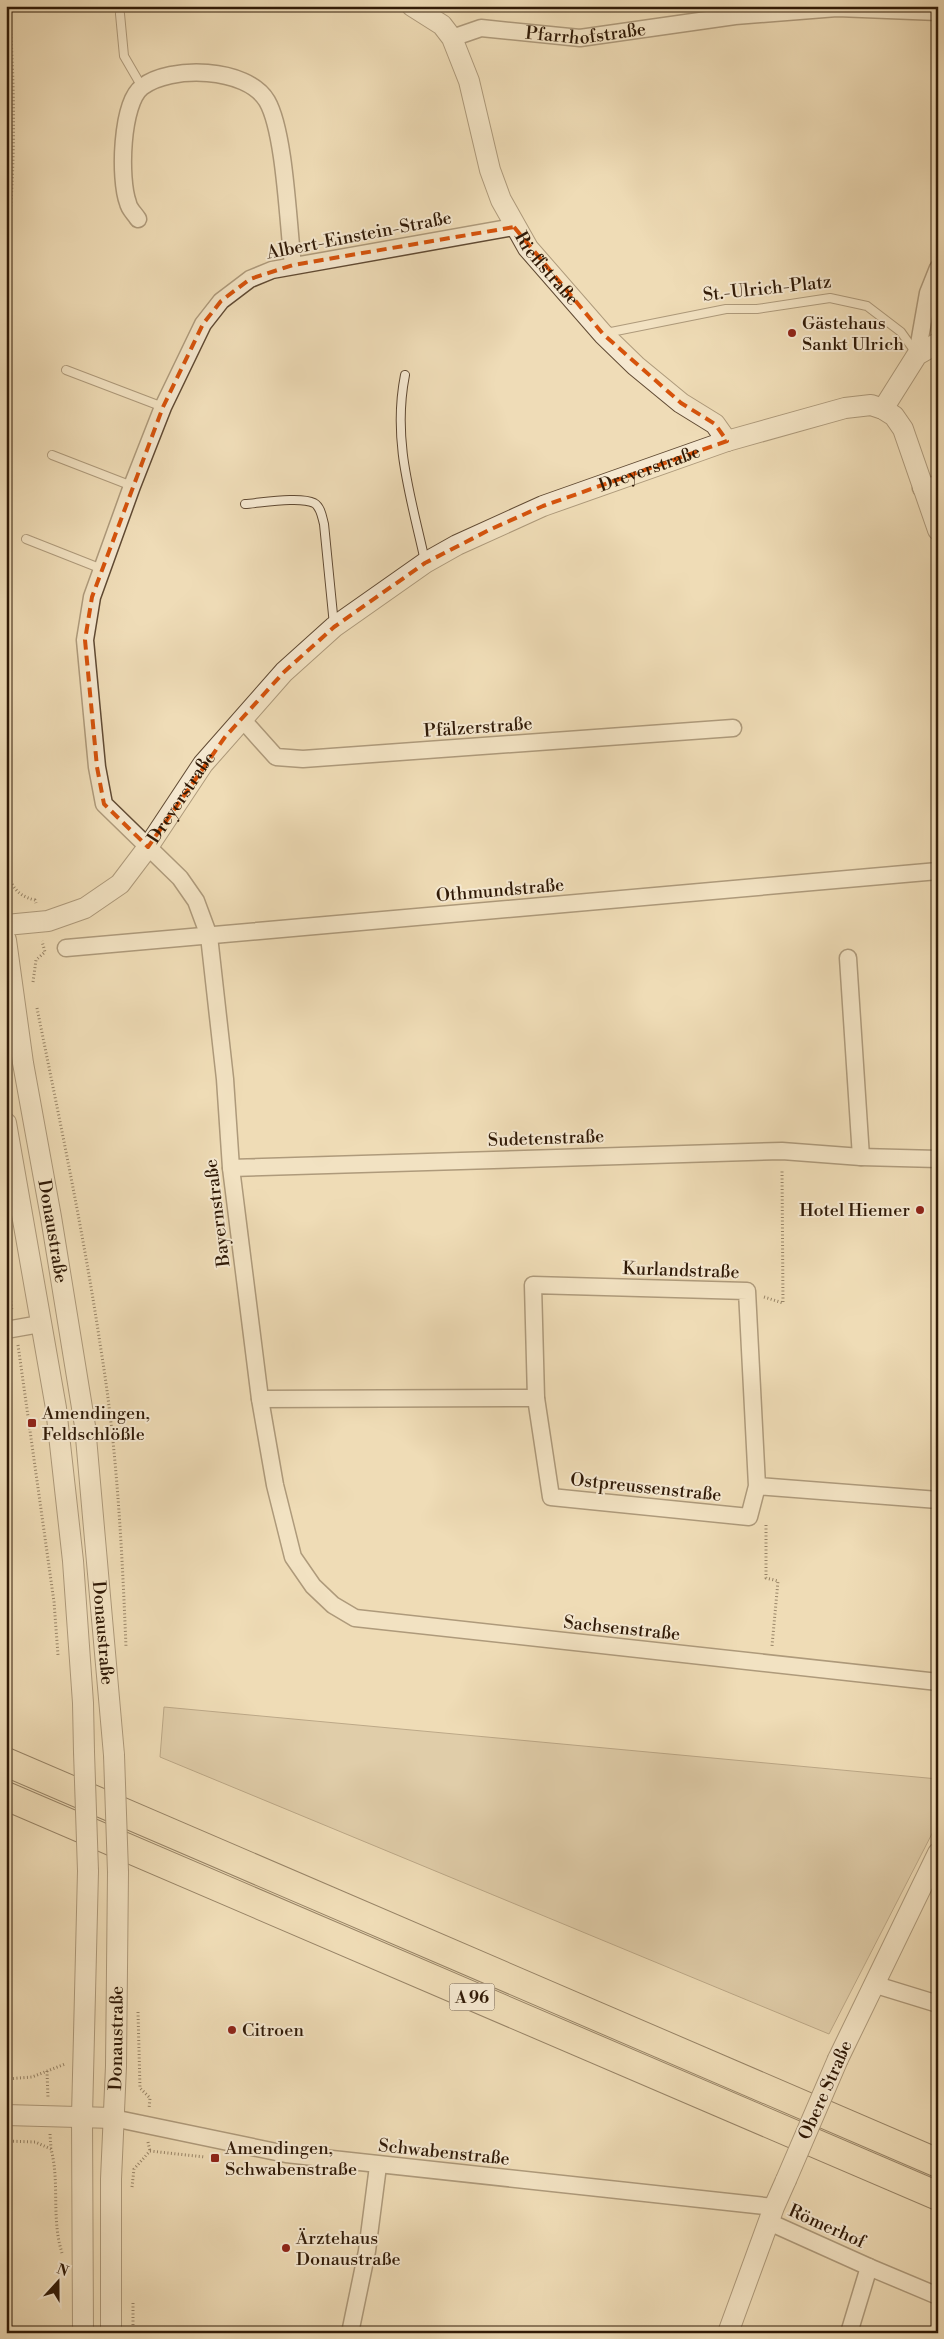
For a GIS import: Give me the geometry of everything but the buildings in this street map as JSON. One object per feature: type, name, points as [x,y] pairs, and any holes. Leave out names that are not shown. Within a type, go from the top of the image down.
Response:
[{"type":"highway","name":"A 96","points":[[6,1762],[938,2163]]},
{"type":"highway","name":"A 96","points":[[6,1796],[938,2196]]},
{"type":"street","points":[[412,6],[442,25],[452,38]]},
{"type":"street","name":"Pfarrhofstraße","points":[[452,38],[481,28],[580,38],[773,9],[837,8],[938,12]]},
{"type":"street","name":"Rieffstraße","points":[[452,38],[469,82],[490,170],[500,200],[514,227],[528,248],[603,334],[636,366],[674,397],[715,424],[727,441]]},
{"type":"street","points":[[138,219],[128,204],[123,167],[131,102],[142,87],[156,78],[174,74],[222,74],[242,79],[256,88],[266,100],[276,124],[293,265]]},
{"type":"street","name":"Albert-Einstein-Straße","points":[[148,847],[104,804],[100,790],[85,640],[92,597],[132,486],[163,407],[210,312],[250,279],[272,270],[514,227]]},
{"type":"street","points":[[938,268],[926,302],[917,355],[884,409],[894,416],[903,429],[930,486],[938,530]]},
{"type":"street","points":[[917,355],[938,342]]},
{"type":"street","name":"Dreyerstraße","points":[[6,926],[48,921],[85,908],[120,884],[148,847],[203,764],[284,672],[334,627],[425,563],[489,530],[543,506],[727,441],[858,405],[884,409]]},
{"type":"street","name":"Pfälzerstraße","points":[[242,719],[276,757],[303,759],[733,728]]},
{"type":"street","name":"Bayernstraße","points":[[148,847],[180,878],[196,901],[209,936],[225,1079],[231,1168],[260,1399],[275,1485],[293,1557],[313,1586]]},
{"type":"street","name":"Othmundstraße","points":[[66,948],[938,871]]},
{"type":"street","name":"Donaustraße","points":[[6,940],[23,1063],[51,1217],[85,1426],[114,1755],[118,1872],[111,2179],[111,2333]]},
{"type":"street","points":[[848,958],[861,1157]]},
{"type":"street","name":"Donaustraße","points":[[6,1123],[56,1408],[73,1560],[83,1703],[88,1871],[82,2116],[83,2333]]},
{"type":"street","name":"Sudetenstraße","points":[[231,1168],[782,1151],[861,1157],[938,1159]]},
{"type":"street","name":"Kurlandstraße","points":[[536,1398],[533,1285],[747,1291],[757,1486]]},
{"type":"street","points":[[11,1330],[40,1324]]},
{"type":"street","points":[[260,1399],[536,1398]]},
{"type":"street","name":"Ostpreussenstraße","points":[[536,1398],[551,1497],[749,1517]]},
{"type":"street","points":[[749,1517],[757,1486],[938,1500]]},
{"type":"street","name":"Sachsenstraße","points":[[313,1586],[333,1605],[348,1614],[355,1618],[372,1621],[938,1682]]},
{"type":"street","name":"Obere Straße","points":[[728,2333],[771,2214],[838,2059],[938,1853]]},
{"type":"street","points":[[873,1984],[938,2004]]},
{"type":"street","points":[[6,2115],[113,2118]]},
{"type":"street","name":"Schwabenstraße","points":[[113,2118],[209,2137],[252,2148],[378,2166],[771,2214]]},
{"type":"street","points":[[350,2333],[366,2251],[378,2166]]},
{"type":"street","name":"Römerhof","points":[[771,2214],[868,2267],[938,2296]]},
{"type":"street","name":"Römerhof","points":[[849,2333],[868,2267]]},
{"type":"lane","points":[[120,14],[124,56],[142,87]]},
{"type":"lane","name":"St.-Ulrich-Platz","points":[[603,334],[726,309],[758,309],[830,298],[867,306],[901,332],[917,355]]},
{"type":"lane","points":[[66,370],[163,407]]},
{"type":"lane","points":[[405,374],[401,395],[399,432],[403,462],[425,563]]},
{"type":"lane","points":[[52,455],[132,486]]},
{"type":"lane","points":[[245,504],[304,500],[315,503],[320,509],[324,524],[334,627]]},
{"type":"lane","points":[[26,539],[102,569]]},
{"type":"path","points":[[6,255],[12,208],[14,79],[9,6]]},
{"type":"path","points":[[747,1291],[783,1302],[782,1151]]},
{"type":"path","points":[[10,1253],[8,1281],[11,1330],[54,1602],[58,1656]]},
{"type":"path","points":[[749,1517],[766,1521],[766,1578],[778,1581],[770,1664]]},
{"type":"path","points":[[6,2079],[32,2077],[62,2064]]},
{"type":"path","points":[[6,2141],[35,2142],[51,2149],[56,2165],[55,2226],[64,2258]]},
{"type":"path","points":[[132,2189],[134,2169],[150,2151],[206,2157]]},
{"type":"path","points":[[54,2196],[60,2196]]},
{"type":"path","points":[[132,2293],[133,2333]]},
{"type":"highlighted area","points":[[514,227],[603,334],[681,403],[715,424],[727,441],[543,506],[489,530],[425,563],[334,627],[284,672],[225,737],[148,847],[104,804],[97,767],[85,640],[92,597],[163,407],[203,324],[221,301],[250,279],[293,265]]},
{"type":"shaded area","points":[[164,1707],[938,1779],[938,1822],[829,2034],[160,1757]]},
{"type":"place","name":"Gästehaus Sankt Ulrich","points":[[792,333]]},
{"type":"place","name":"Hotel Hiemer","points":[[920,1210]]},
{"type":"place","name":"Amendingen, Feldschlößle","points":[[32,1423]]},
{"type":"place","name":"Citroen","points":[[232,2030]]},
{"type":"place","name":"Amendingen, Schwabenstraße","points":[[215,2158]]},
{"type":"place","name":"Ärztehaus Donaustraße","points":[[286,2248]]}]
